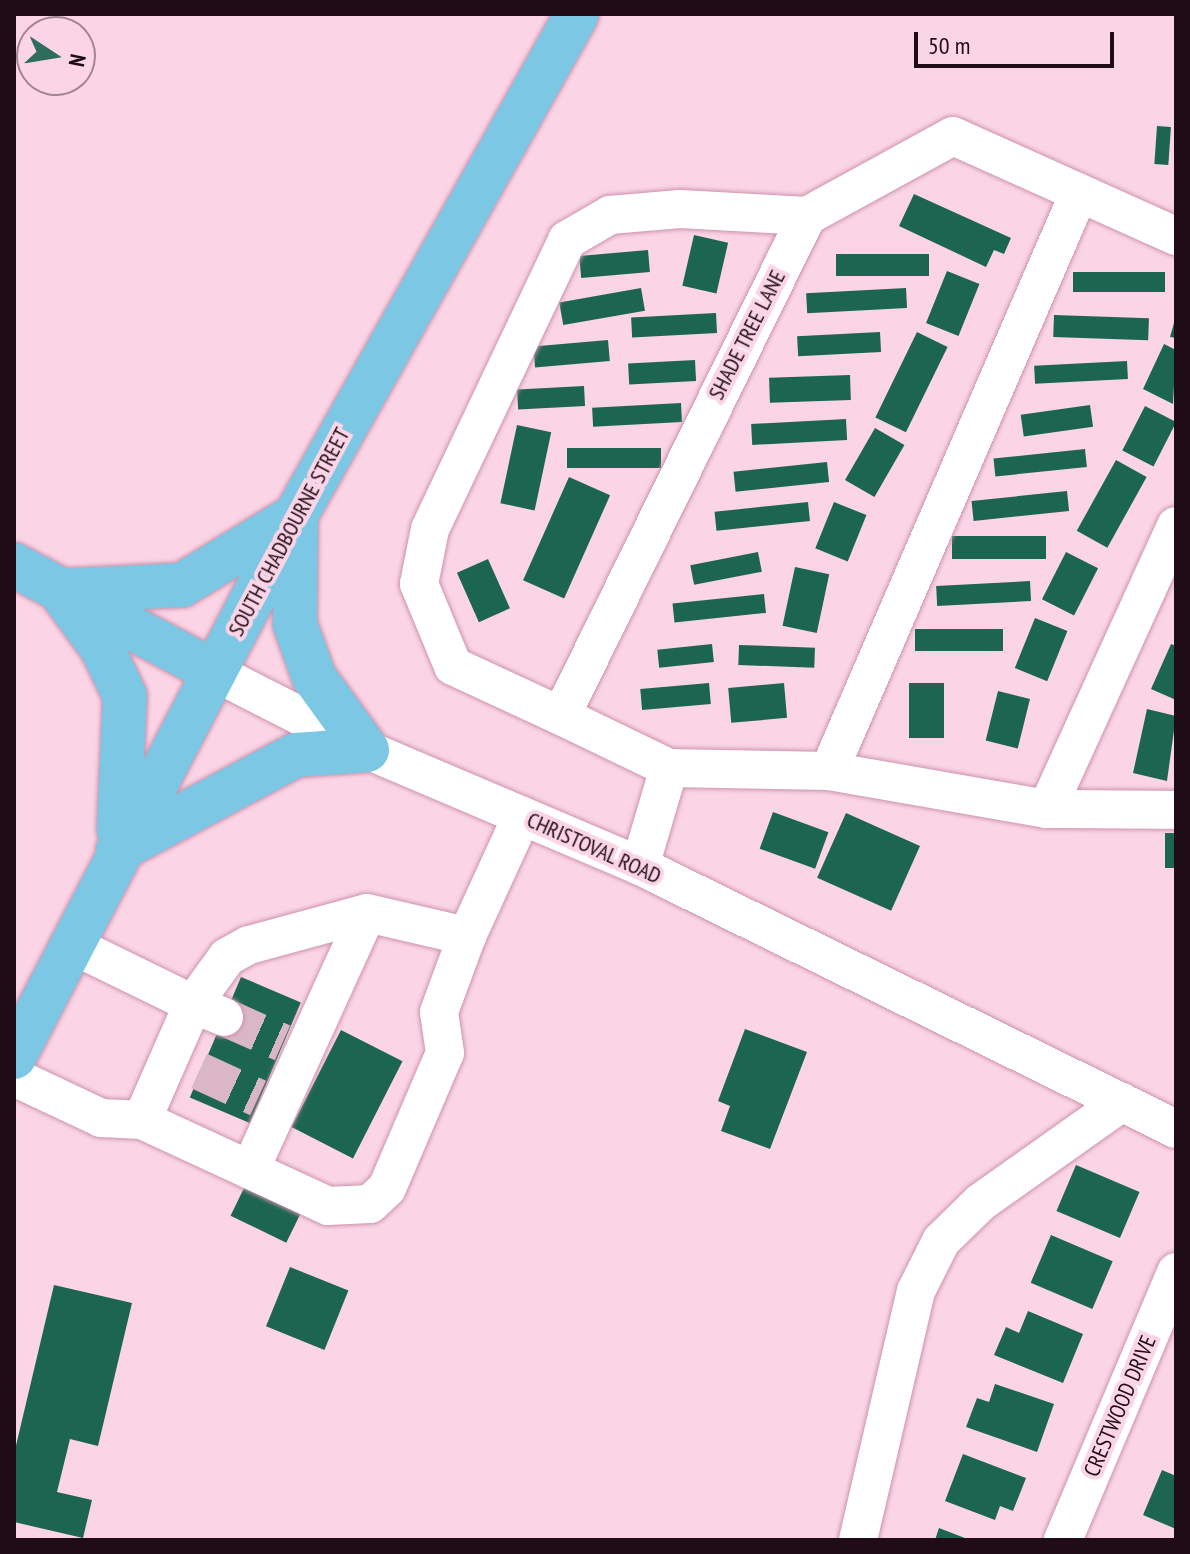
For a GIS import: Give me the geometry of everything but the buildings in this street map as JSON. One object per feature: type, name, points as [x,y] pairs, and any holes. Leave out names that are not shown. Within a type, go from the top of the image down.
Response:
[{"type":"main road","name":"SOUTH CHADBOURNE STREET","points":[[14,1057],[117,850],[296,515],[577,14]]},
{"type":"main road","points":[[117,850],[128,750],[125,696],[60,591],[182,585],[228,564],[296,515]]},
{"type":"main road","points":[[296,515],[295,624],[314,677],[367,750]]},
{"type":"main road","name":"CHRISTOVAL ROAD","points":[[14,565],[214,672]]},
{"type":"main road","points":[[117,850],[296,755],[367,750]]},
{"type":"street","points":[[1176,236],[953,136],[807,216],[680,209],[610,215],[567,240],[430,529],[419,584],[453,666],[669,768],[829,771],[1047,809],[1176,810]]},
{"type":"street","points":[[829,771],[1079,193]]},
{"type":"street","name":"SHADE TREE LANE","points":[[561,716],[807,216]]},
{"type":"street","points":[[1047,809],[1176,526]]},
{"type":"street","name":"CHRISTOVAL ROAD","points":[[214,672],[367,750],[640,866],[1176,1129]]},
{"type":"street","points":[[640,866],[669,768]]},
{"type":"street","points":[[14,1077],[101,1118],[142,1120],[328,1206],[370,1204],[387,1188],[445,1053],[439,1012],[467,936],[522,816]]},
{"type":"street","points":[[142,1120],[184,1064],[227,957],[249,945],[367,913],[467,936]]},
{"type":"street","points":[[250,1170],[268,1103],[292,1047],[367,913]]},
{"type":"street","points":[[70,944],[208,1010]]},
{"type":"street","points":[[858,1540],[916,1291],[941,1241],[981,1202],[1122,1102]]},
{"type":"street","name":"CRESTWOOD DRIVE","points":[[1063,1540],[1176,1272]]},
{"type":"tunnel","points":[[224,1017],[283,1043]]},
{"type":"tunnel","points":[[199,1071],[258,1098]]}]
